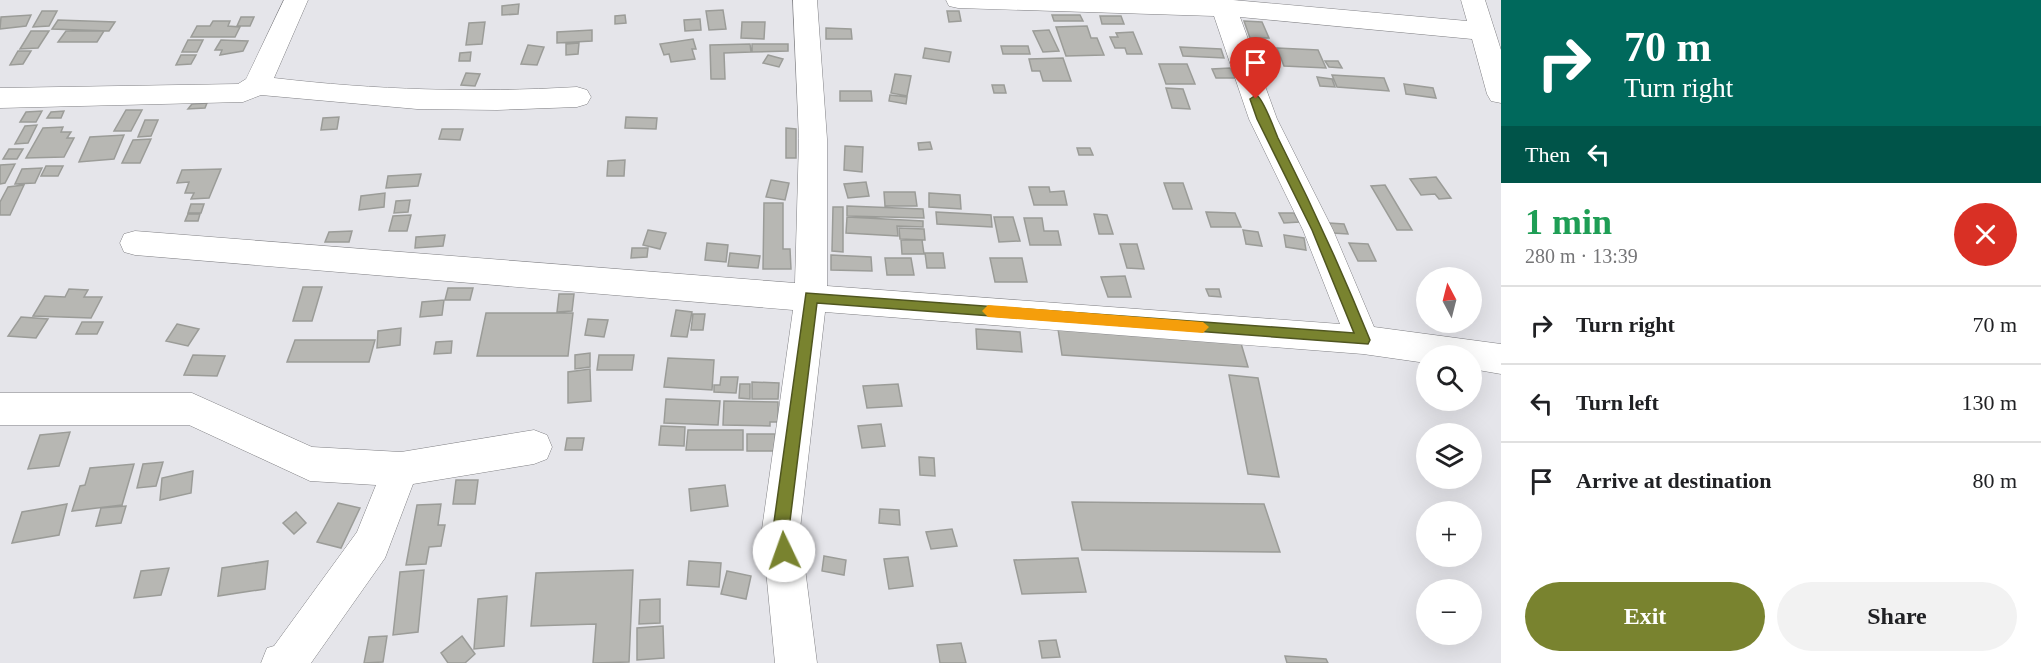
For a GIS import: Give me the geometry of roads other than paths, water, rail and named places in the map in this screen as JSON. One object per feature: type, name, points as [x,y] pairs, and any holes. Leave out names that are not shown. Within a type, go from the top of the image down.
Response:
[{"type":"street","points":[[0,98],[243,93],[257,85],[296,0]]},
{"type":"street","points":[[796,663],[781,529],[811,297],[813,139],[805,0]]},
{"type":"street","points":[[957,0],[1224,4],[1484,17],[1501,94]]},
{"type":"street","points":[[1224,4],[1263,119],[1318,230],[1363,340]]},
{"type":"street","points":[[257,85],[331,95],[440,100],[510,102],[577,97]]},
{"type":"street","points":[[135,243],[1363,340],[1501,359]]},
{"type":"street","points":[[0,409],[192,409],[310,464],[401,469],[534,447]]},
{"type":"street","points":[[286,663],[371,545],[401,469]]}]
